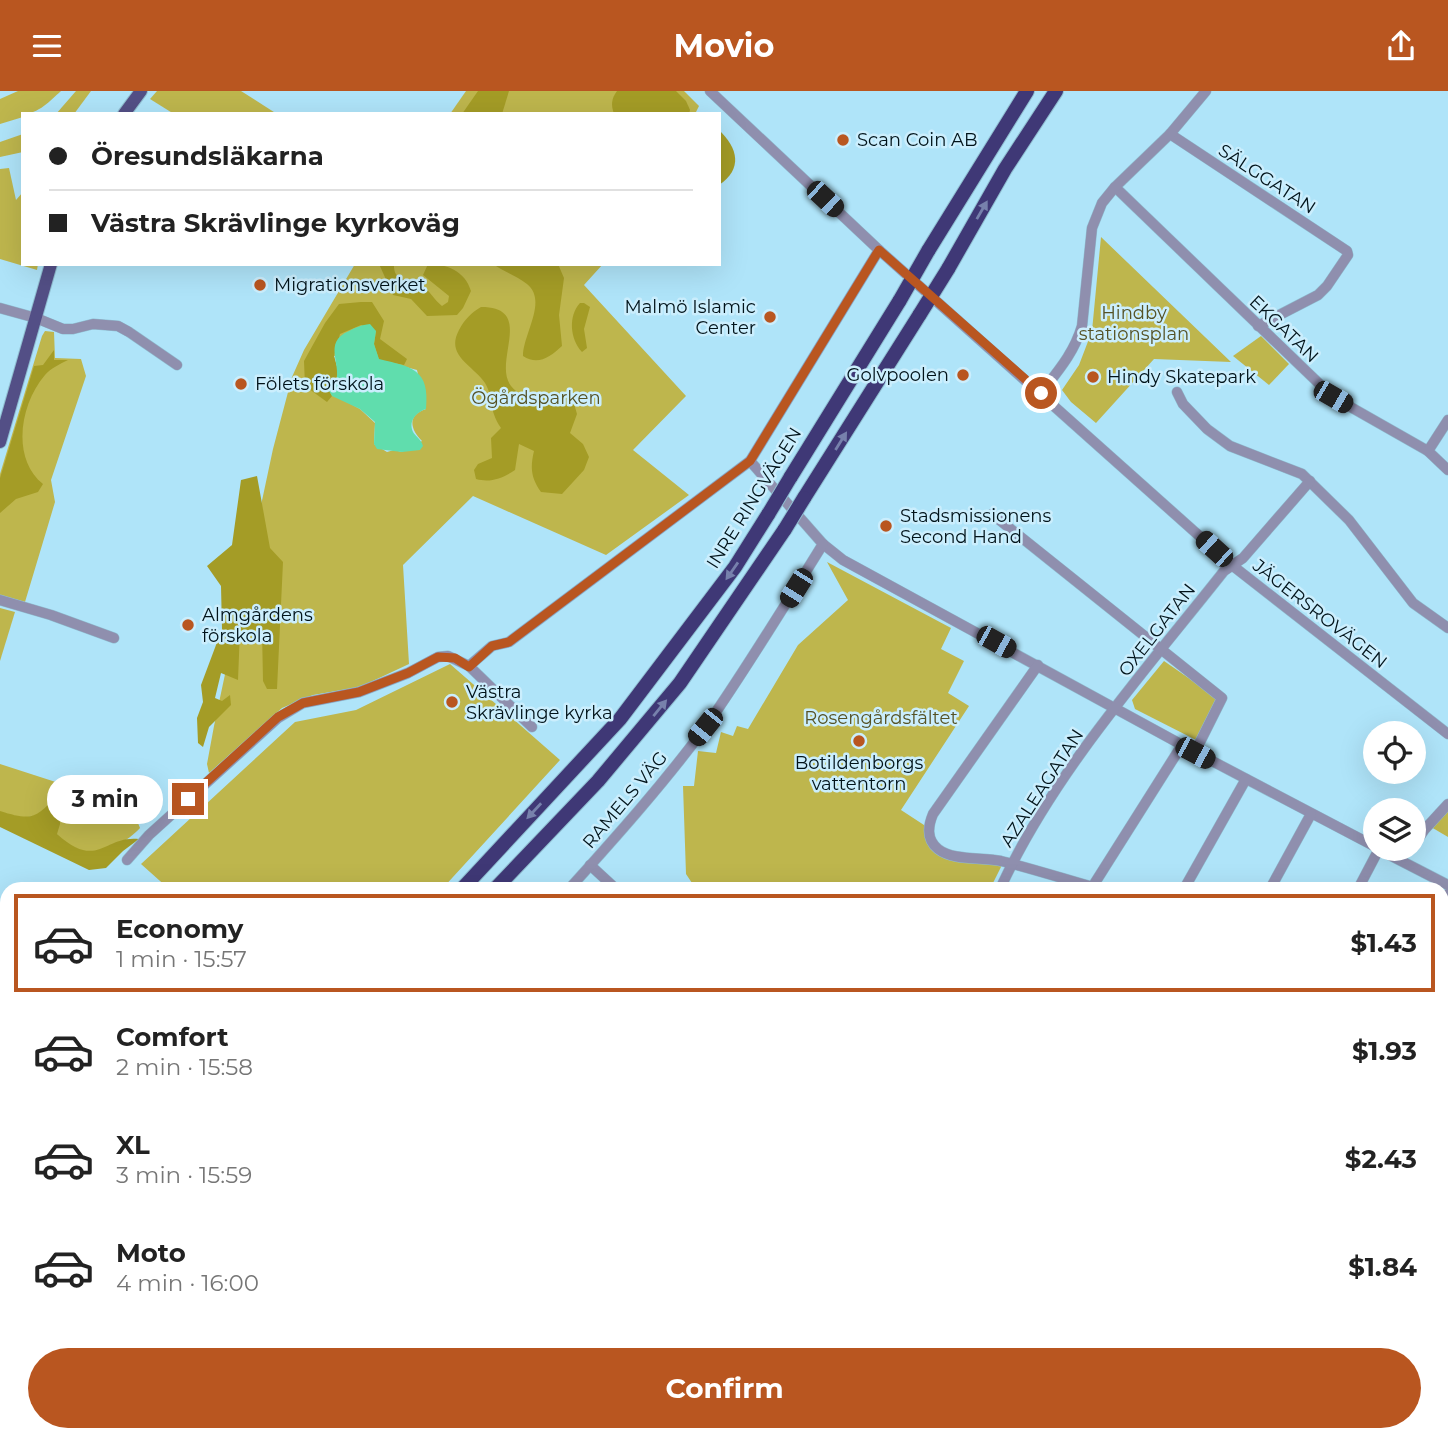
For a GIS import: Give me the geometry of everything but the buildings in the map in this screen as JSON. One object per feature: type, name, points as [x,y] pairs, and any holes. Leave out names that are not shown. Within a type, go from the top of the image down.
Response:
[{"type":"highway","name":"INRE RINGVÄGEN","points":[[468,882],[620,719],[735,567],[1027,91]]},
{"type":"highway","points":[[501,882],[598,781],[680,683],[785,529],[948,269],[1005,169],[1056,91]]},
{"type":"highway","points":[[505,882],[514,868]]},
{"type":"highway","points":[[465,882],[476,873]]},
{"type":"main road","points":[[125,112],[141,91]]},
{"type":"main road","points":[[0,442],[50,266]]},
{"type":"street","name":"JÄGERSROVÄGEN","points":[[710,91],[879,250],[1233,566],[1448,734]]},
{"type":"street","points":[[1041,393],[1070,357],[1078,340],[1082,326],[1092,227],[1102,203],[1170,134],[1206,91]]},
{"type":"street","name":"SÄLGGATAN","points":[[1170,134],[1347,251],[1348,255],[1318,295],[1258,326]]},
{"type":"street","name":"EKGATAN","points":[[1115,187],[1333,397],[1428,451],[1448,470]]},
{"type":"street","points":[[469,667],[492,646],[509,642],[750,461],[879,250]]},
{"type":"street","points":[[0,308],[62,329],[73,330],[93,324],[118,326],[177,365]]},
{"type":"street","points":[[1177,392],[1182,404],[1207,429],[1230,446],[1288,467],[1310,481],[1349,520],[1413,604],[1448,628]]},
{"type":"street","points":[[1428,451],[1448,420]]},
{"type":"street","points":[[750,461],[823,544],[843,560],[1195,753],[1363,841]]},
{"type":"street","name":"OXELGATAN","points":[[1116,708],[1224,571],[1243,558],[1310,481]]},
{"type":"street","points":[[992,514],[1222,698],[1195,753]]},
{"type":"street","name":"RAMELS VÄG","points":[[575,882],[705,727],[823,544]]},
{"type":"street","points":[[0,600],[61,618],[114,638]]},
{"type":"street","points":[[127,860],[159,826],[278,717],[303,703],[359,692],[408,673],[438,657],[455,658],[469,667],[532,727]]},
{"type":"street","points":[[1038,665],[933,814],[929,829],[931,841],[945,853],[1011,865],[1073,882]]},
{"type":"street","name":"AZALEAGATAN","points":[[1003,882],[1056,789],[1116,708]]},
{"type":"street","points":[[1099,882],[1182,745]]},
{"type":"street","points":[[1188,882],[1246,779]]},
{"type":"street","points":[[1426,828],[1448,804]]},
{"type":"street","points":[[1274,882],[1311,814]]},
{"type":"street","points":[[1361,882],[1371,861]]},
{"type":"street","points":[[1403,862],[1442,882]]},
{"type":"street","name":"RAMELS VÄG","points":[[590,865],[608,882]]},
{"type":"green space","points":[[18,91],[61,91],[39,109],[21,112],[21,118],[0,124],[0,99]]},
{"type":"green space","points":[[76,91],[91,91],[75,112],[58,112]]},
{"type":"green space","points":[[157,91],[241,91],[274,112],[171,112],[150,99]]},
{"type":"green space","points":[[466,91],[684,91],[699,106],[696,112],[451,112]]},
{"type":"green space","points":[[478,91],[509,91],[503,112],[463,112]]},
{"type":"green space","points":[[617,91],[676,91],[686,101],[690,110],[613,112]]},
{"type":"green space","points":[[721,132],[734,151],[735,158],[735,165],[721,184]]},
{"type":"green space","points":[[21,135],[21,152],[0,157],[0,142]]},
{"type":"green space","points":[[9,168],[16,200],[21,194],[21,265],[0,259],[0,169]]},
{"type":"green space","name":"Hindby stationsplan","points":[[1101,237],[1231,362],[1154,359],[1096,423],[1071,402],[1062,390],[1079,365],[1092,331]]},
{"type":"green space","name":"Ögårdsparken","points":[[354,266],[601,266],[584,285],[686,396],[633,450],[689,495],[606,555],[473,496],[403,565],[409,664],[360,687],[313,695],[282,708],[209,773],[207,764],[214,726],[273,449],[292,377],[304,350]],"holes":[[[334,356],[379,360],[417,370],[426,409],[416,415],[412,423],[422,441],[402,452],[387,452],[374,444],[375,423],[360,409],[343,400]]]},
{"type":"green space","points":[[380,266],[394,266],[396,275],[422,285],[442,306],[448,302],[449,296],[423,275],[427,266],[444,266],[454,270],[464,278],[471,291],[457,315],[427,316],[411,299],[393,295]]},
{"type":"green space","points":[[497,266],[559,266],[564,278],[559,315],[562,346],[548,357],[539,360],[523,356],[535,299],[533,291],[523,281]]},
{"type":"green space","points":[[372,302],[384,321],[380,339],[407,359],[404,365],[379,360],[374,344],[376,331],[361,325],[340,334],[334,356],[338,370],[335,386],[328,389],[332,396],[327,402],[305,386],[304,361],[339,304]]},
{"type":"green space","points":[[580,303],[590,307],[584,329],[587,348],[582,352],[575,341],[572,328],[574,314]]},
{"type":"green space","points":[[481,307],[497,309],[506,316],[510,326],[506,364],[511,386],[525,396],[566,397],[573,400],[577,414],[570,433],[583,444],[589,457],[584,470],[562,494],[541,492],[532,473],[534,451],[519,444],[515,470],[497,479],[476,479],[474,470],[478,464],[492,458],[491,438],[501,428],[494,415],[485,383],[462,359],[455,347],[459,330],[466,319]]},
{"type":"green space","points":[[45,331],[54,332],[55,358],[81,359],[86,376],[51,480],[55,502],[25,602],[0,595],[0,474]]},
{"type":"green space","points":[[1261,336],[1289,364],[1269,385],[1233,356]]},
{"type":"green space","points":[[54,350],[54,360],[68,360],[50,370],[36,387],[25,415],[23,431],[26,460],[43,484],[38,492],[16,499],[0,513],[0,478],[34,366],[43,365]]},
{"type":"green space","points":[[257,476],[270,548],[283,562],[277,689],[267,689],[263,681],[262,630],[240,630],[238,680],[221,673],[215,698],[222,701],[230,695],[231,705],[209,727],[203,747],[198,743],[197,718],[203,702],[201,685],[222,629],[221,586],[207,566],[232,545],[241,480]]},
{"type":"green space","name":"Rosengårdsfältet","points":[[827,562],[951,628],[941,649],[964,661],[948,693],[969,706],[901,810],[924,825],[929,845],[1002,865],[994,882],[691,882],[686,874],[683,786],[694,786],[698,751],[716,753],[721,732],[733,736],[737,726],[748,729],[798,645],[848,600]]},
{"type":"green space","points":[[0,608],[15,612],[0,661]]},
{"type":"green space","points":[[1164,661],[1216,697],[1218,702],[1196,740],[1135,709],[1132,700]]},
{"type":"green space","points":[[450,664],[560,760],[448,882],[161,882],[141,864],[295,722],[356,710]]},
{"type":"green space","points":[[0,764],[68,786],[62,803],[122,823],[136,818],[140,828],[124,841],[106,849],[76,849],[60,837],[43,814],[23,818],[0,812]]},
{"type":"green space","points":[[58,794],[60,824],[57,834],[71,845],[92,851],[127,839],[139,839],[106,868],[89,870],[0,827],[0,811],[33,816]]},
{"type":"green space","points":[[1448,806],[1448,837],[1431,827]]},
{"type":"shaded area","points":[[370,324],[376,331],[374,344],[379,359],[409,368],[422,378],[425,385],[426,409],[417,414],[412,424],[413,432],[423,446],[420,450],[402,452],[377,449],[374,444],[375,422],[360,409],[332,396],[328,389],[335,386],[337,378],[336,342],[349,331]]},
{"type":"place","name":"Scan Coin AB","points":[[843,140]]},
{"type":"place","name":"Migrationsverket","points":[[260,285]]},
{"type":"place","name":"Malmö Islamic Center","points":[[770,317]]},
{"type":"place","name":"Golvpoolen","points":[[963,375]]},
{"type":"place","name":"Hindy Skatepark","points":[[1093,377]]},
{"type":"place","name":"Fölets förskola","points":[[241,384]]},
{"type":"place","name":"Stadsmissionens Second Hand","points":[[886,526]]},
{"type":"place","name":"Almgårdens förskola","points":[[188,625]]},
{"type":"place","name":"Västra Skrävlinge kyrka","points":[[452,702]]},
{"type":"place","name":"Botildenborgs vattentorn","points":[[859,741]]},
{"type":"route","points":[[188,799],[278,717],[303,703],[359,692],[408,673],[438,657],[455,658],[469,667],[492,646],[509,642],[750,461],[879,250],[1041,393]]}]
